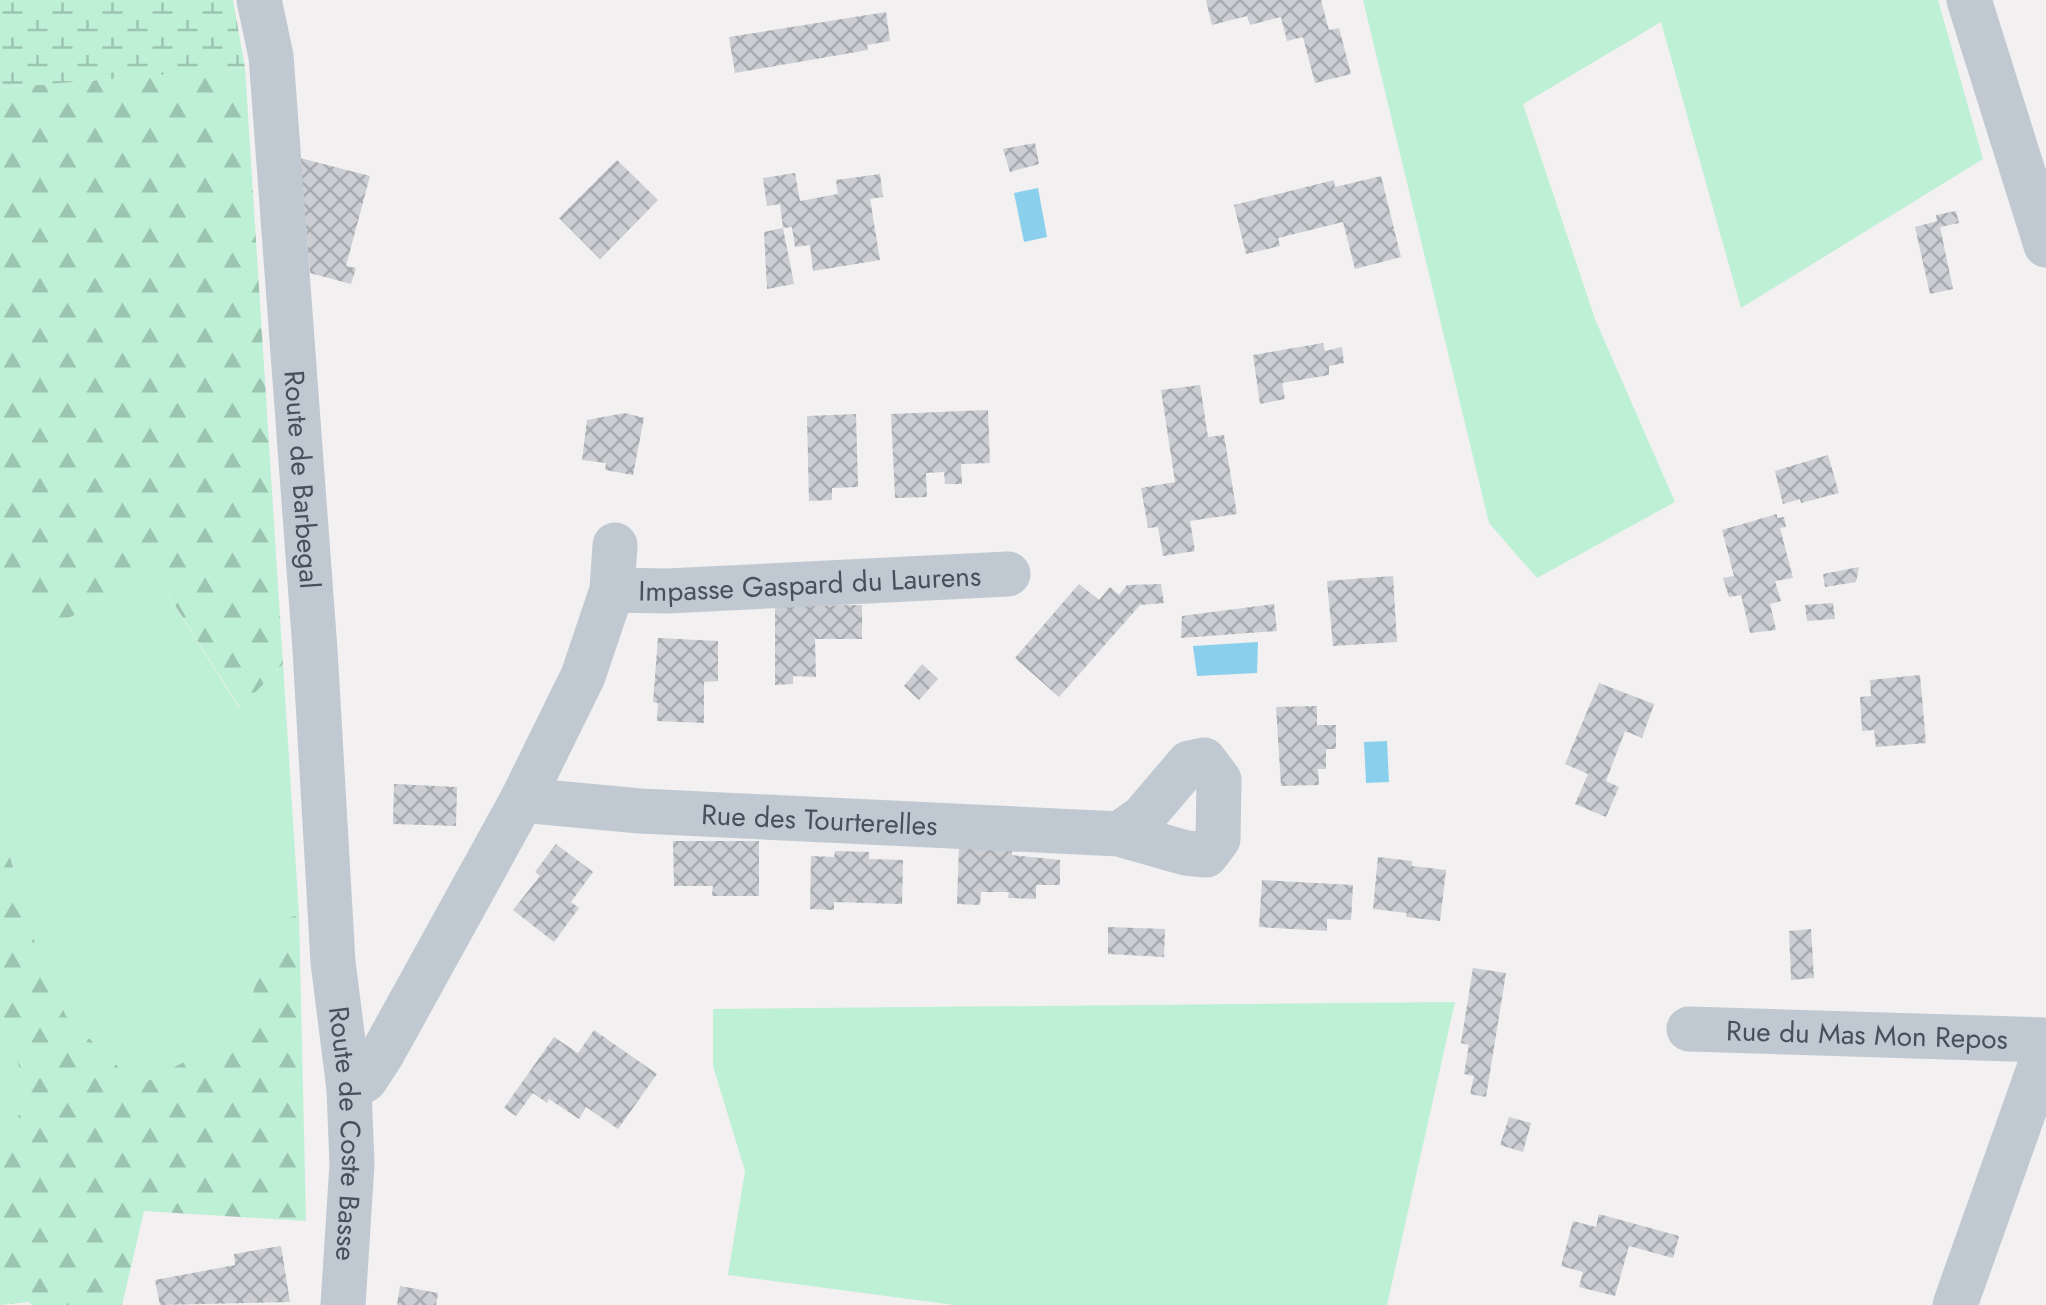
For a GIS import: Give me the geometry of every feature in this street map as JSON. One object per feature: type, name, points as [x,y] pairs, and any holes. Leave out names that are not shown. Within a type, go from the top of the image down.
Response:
[{"type":"street","name":"Route de Barbegal","points":[[259,0],[271,56],[315,650],[333,962]]},
{"type":"street","points":[[1969,0],[2046,245]]},
{"type":"street","points":[[349,1089],[365,1080],[382,1054],[522,800],[583,676],[612,590],[615,546]]},
{"type":"street","name":"Impasse Gaspard du Laurens","points":[[612,590],[668,592],[1008,574]]},
{"type":"street","name":"Rue des Tourterelles","points":[[522,800],[640,812],[1118,834]]},
{"type":"street","name":"Route de Coste Basse","points":[[333,962],[349,1089],[352,1164],[343,1305]]},
{"type":"street","name":"Rue du Mas Mon Repos","points":[[1688,1029],[2046,1040]]},
{"type":"street","points":[[1955,1305],[2046,1049]]},
{"type":"green space","points":[[0,0],[233,0],[245,68],[0,88]]},
{"type":"green space","points":[[1363,0],[1938,0],[1983,159],[1741,308],[1661,22],[1523,104],[1595,319],[1675,502],[1537,578],[1489,523]]},
{"type":"green space","points":[[245,68],[283,664],[240,708],[145,558],[93,607],[50,626],[0,580],[0,88]]},
{"type":"green space","points":[[145,558],[239,708],[283,664],[299,915],[275,921],[241,1032],[138,1086],[66,1016],[37,950],[6,843],[0,845],[0,580],[50,626],[93,607]]},
{"type":"green space","points":[[6,843],[37,950],[66,1016],[138,1086],[241,1032],[275,921],[299,915],[306,1221],[144,1211],[122,1305],[0,1305],[0,1148],[29,1098],[0,1007],[0,845]]},
{"type":"green space","points":[[1455,1002],[1387,1305],[954,1305],[728,1275],[745,1171],[713,1066],[713,1009]]},
{"type":"green space","points":[[0,1007],[29,1098],[0,1148]]},
{"type":"water","points":[[1038,188],[1047,237],[1024,242],[1014,193]]},
{"type":"water","points":[[1258,642],[1257,673],[1197,676],[1193,646]]},
{"type":"water","points":[[1387,741],[1389,782],[1366,783],[1364,742]]},
{"type":"building","points":[[1206,0],[1321,0],[1329,30],[1339,28],[1351,74],[1315,83],[1303,37],[1287,41],[1281,17],[1250,25],[1247,16],[1212,25]]},
{"type":"building","points":[[886,12],[890,41],[867,45],[868,50],[735,73],[729,37]]},
{"type":"building","points":[[1035,143],[1039,164],[1010,172],[1003,149]]},
{"type":"building","points":[[300,158],[370,176],[346,266],[356,268],[351,284],[310,273]]},
{"type":"building","points":[[617,160],[658,200],[600,259],[559,218]]},
{"type":"building","points":[[795,173],[800,201],[838,194],[836,180],[880,174],[883,197],[870,199],[880,260],[813,271],[810,245],[795,247],[792,227],[783,228],[780,204],[767,206],[763,178]]},
{"type":"building","points":[[1381,176],[1401,257],[1355,269],[1343,222],[1278,238],[1280,246],[1246,254],[1234,205],[1334,180],[1335,187]]},
{"type":"building","points":[[1956,211],[1959,223],[1940,227],[1953,289],[1930,294],[1915,227],[1937,221],[1936,215]]},
{"type":"building","points":[[783,228],[794,284],[767,289],[764,232]]},
{"type":"building","points":[[1323,343],[1325,351],[1342,347],[1344,363],[1329,366],[1329,375],[1282,383],[1285,399],[1260,404],[1253,355]]},
{"type":"building","points":[[1200,385],[1208,437],[1224,435],[1237,514],[1190,521],[1195,551],[1163,556],[1158,527],[1148,528],[1141,488],[1175,482],[1161,390]]},
{"type":"building","points":[[988,410],[990,463],[961,464],[962,484],[945,484],[944,472],[926,473],[927,497],[895,498],[891,414]]},
{"type":"building","points":[[625,413],[644,418],[633,475],[605,470],[606,463],[582,460],[587,420]]},
{"type":"building","points":[[856,414],[858,487],[832,488],[832,500],[809,501],[807,416]]},
{"type":"building","points":[[1828,455],[1839,493],[1783,504],[1775,471]]},
{"type":"building","points":[[1777,514],[1777,518],[1784,517],[1786,527],[1780,528],[1793,578],[1775,581],[1781,601],[1770,604],[1776,630],[1750,633],[1741,595],[1729,597],[1723,578],[1734,576],[1722,530]]},
{"type":"building","points":[[1859,567],[1856,582],[1825,587],[1823,574]]},
{"type":"building","points":[[1393,576],[1397,642],[1333,646],[1327,581]]},
{"type":"building","points":[[1079,584],[1099,600],[1110,587],[1119,595],[1127,585],[1161,584],[1164,603],[1140,605],[1059,697],[1015,658]]},
{"type":"building","points":[[1833,603],[1835,619],[1807,621],[1805,605]]},
{"type":"building","points":[[1274,604],[1277,631],[1181,638],[1182,616]]},
{"type":"building","points":[[862,605],[862,639],[815,639],[816,677],[793,676],[793,684],[775,685],[775,606]]},
{"type":"building","points":[[658,638],[718,641],[718,681],[704,682],[704,723],[657,721],[658,703],[653,702]]},
{"type":"building","points":[[922,664],[938,679],[919,700],[904,686]]},
{"type":"building","points":[[1920,675],[1926,743],[1876,747],[1874,730],[1862,731],[1860,697],[1871,696],[1870,680]]},
{"type":"building","points":[[1599,683],[1654,704],[1642,738],[1625,731],[1606,781],[1619,787],[1606,817],[1575,804],[1588,774],[1565,764]]},
{"type":"building","points":[[1317,706],[1317,725],[1336,725],[1336,749],[1326,749],[1326,769],[1318,769],[1319,785],[1281,786],[1276,707]]},
{"type":"building","points":[[394,784],[457,787],[456,826],[393,824]]},
{"type":"building","points":[[673,841],[759,841],[759,896],[712,896],[713,886],[674,886]]},
{"type":"building","points":[[556,844],[593,872],[571,902],[579,908],[554,942],[513,910],[540,876],[535,872]]},
{"type":"building","points":[[959,847],[1012,849],[1012,855],[1060,860],[1060,885],[1036,885],[1036,899],[1008,898],[1009,892],[981,892],[980,905],[957,904]]},
{"type":"building","points":[[835,851],[869,852],[869,859],[903,860],[902,904],[834,902],[834,910],[810,909],[811,856],[834,857]]},
{"type":"building","points":[[1378,857],[1446,870],[1440,921],[1373,909]]},
{"type":"building","points":[[1262,880],[1353,885],[1351,920],[1327,919],[1327,931],[1259,927]]},
{"type":"building","points":[[1108,927],[1165,929],[1164,957],[1108,954]]},
{"type":"building","points":[[1811,929],[1814,978],[1791,980],[1789,931]]},
{"type":"building","points":[[1473,968],[1506,973],[1486,1097],[1470,1094],[1474,1076],[1464,1074],[1469,1045],[1461,1043]]},
{"type":"building","points":[[594,1030],[657,1074],[618,1129],[586,1107],[579,1119],[533,1093],[516,1116],[504,1108],[554,1037],[578,1053]]},
{"type":"building","points":[[1509,1117],[1531,1123],[1523,1152],[1500,1145]]},
{"type":"building","points":[[1599,1214],[1679,1236],[1673,1258],[1629,1246],[1615,1296],[1579,1287],[1583,1272],[1561,1266],[1573,1221],[1596,1227]]},
{"type":"building","points":[[281,1246],[290,1302],[160,1305],[155,1280],[235,1265],[234,1254]]},
{"type":"building","points":[[400,1286],[438,1293],[436,1305],[397,1305]]}]
